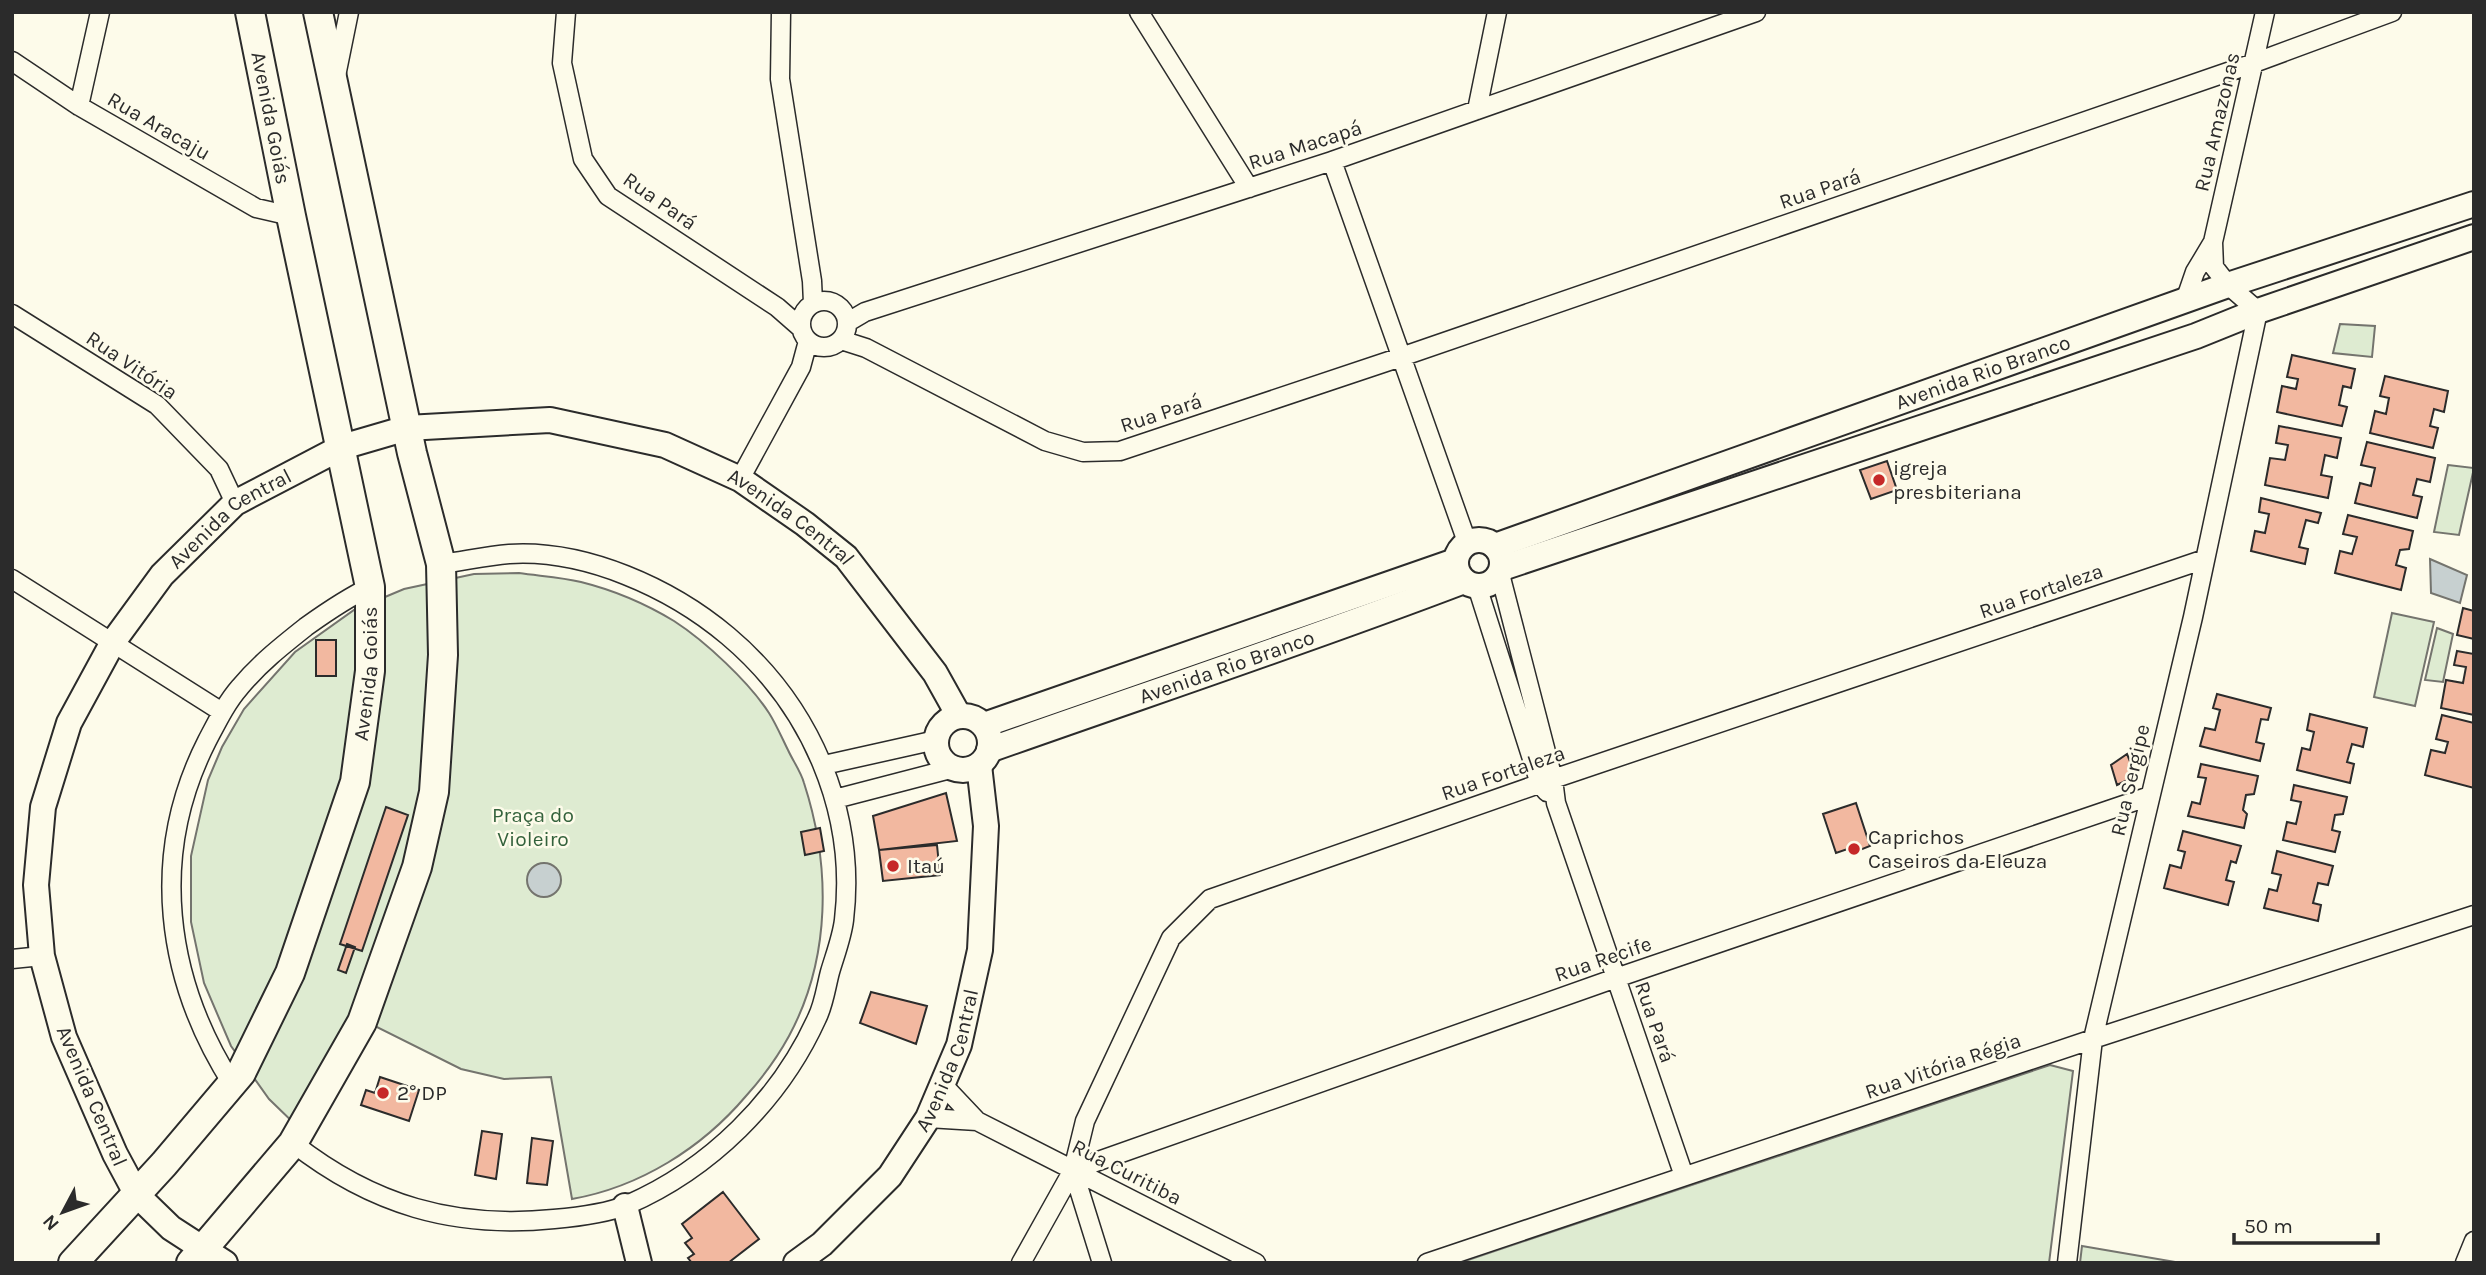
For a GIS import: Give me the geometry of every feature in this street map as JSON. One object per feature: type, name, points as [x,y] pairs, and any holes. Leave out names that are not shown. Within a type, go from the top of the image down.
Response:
[{"type":"main road","name":"Avenida Goiás","points":[[73,1263],[137,1195],[233,1085],[290,973],[355,782],[370,671],[370,587],[250,12]]},
{"type":"main road","points":[[206,1258],[293,1143],[362,1022],[417,867],[434,792],[443,654],[441,564],[407,428],[318,12]]},
{"type":"street","points":[[79,106],[100,12]]},
{"type":"street","points":[[334,89],[349,12]]},
{"type":"street","name":"Rua Pará","points":[[566,12],[562,63],[583,159],[608,196],[777,307],[812,322],[839,305],[845,326],[866,348],[1045,442],[1083,452],[1120,451],[1401,357],[2254,63],[2392,12]]},
{"type":"street","points":[[740,479],[801,367],[812,322],[812,281],[780,79],[781,12]]},
{"type":"street","points":[[1139,12],[1249,188]]},
{"type":"street","points":[[1477,110],[1497,12]]},
{"type":"street","name":"Rua Macapá","points":[[812,322],[832,346],[845,326],[865,312],[1332,161],[1756,12]]},
{"type":"street","name":"Rua Amazonas","points":[[2228,285],[2214,267],[2213,242],[2265,12]]},
{"type":"street","name":"Rua Aracaju","points":[[12,61],[79,106],[256,208],[291,216]]},
{"type":"street","name":"Rua Pará","points":[[1332,161],[1401,357],[1465,568],[1489,620],[1556,803],[1684,1177]]},
{"type":"street","name":"Avenida Rio Branco","points":[[1499,563],[2228,285],[2474,204]]},
{"type":"street","name":"Avenida Rio Branco","points":[[1499,563],[2196,336],[2258,311],[2474,237]]},
{"type":"street","name":"Rua Amazonas","points":[[2185,301],[2195,272],[2213,242]]},
{"type":"street","points":[[2228,285],[2258,311]]},
{"type":"street","name":"Rua Sergipe","points":[[2067,1263],[2093,1039],[2205,559],[2258,311]]},
{"type":"street","name":"Rua Vitória","points":[[12,314],[157,405],[219,469],[235,503]]},
{"type":"street","name":"Avenida Central","points":[[206,1258],[137,1195],[115,1154],[64,1037],[42,956],[36,885],[43,807],[69,723],[113,642],[162,575],[235,503],[342,447],[407,428],[551,419],[664,445],[740,479],[805,524],[846,557],[935,673],[959,716]]},
{"type":"street","points":[[1482,539],[1499,563],[1490,584],[1465,568],[1482,539]]},
{"type":"street","points":[[293,1143],[320,1164],[363,1190],[405,1206],[451,1216],[522,1222],[579,1217],[625,1206],[672,1180],[715,1150],[758,1111],[791,1068],[819,1015],[844,921],[846,858],[835,799],[824,765],[793,706],[755,659],[685,604],[643,582],[586,563],[510,554],[441,564]]},
{"type":"street","name":"Rua Fortaleza","points":[[1021,1263],[1073,1170],[1085,1121],[1171,938],[1210,899],[2205,559]]},
{"type":"street","name":"Rua Pará","points":[[1499,563],[1547,782]]},
{"type":"street","name":"Avenida Rio Branco","points":[[984,725],[1465,568]]},
{"type":"street","name":"Avenida Rio Branco","points":[[984,757],[1220,668],[1340,628],[1465,568]]},
{"type":"street","points":[[12,579],[222,712]]},
{"type":"street","points":[[233,1085],[212,1052],[187,990],[174,938],[171,898],[174,845],[180,810],[192,772],[222,712],[239,688],[272,653],[343,600],[370,587]]},
{"type":"street","points":[[1489,620],[1510,613]]},
{"type":"street","points":[[835,799],[954,768],[971,769],[984,757],[988,733],[984,725],[968,716],[959,716],[944,724],[936,740],[940,757],[954,768]]},
{"type":"street","points":[[824,765],[936,740]]},
{"type":"street","name":"Avenida Central","points":[[796,1263],[822,1244],[890,1177],[928,1118],[959,1045],[980,950],[986,826],[984,757]]},
{"type":"street","name":"Rua Recife","points":[[1073,1170],[1616,978],[2150,796]]},
{"type":"street","name":"Rua Vitória Régia","points":[[1427,1263],[2093,1039],[2474,915]]},
{"type":"street","points":[[12,960],[42,956]]},
{"type":"street","name":"Rua Curitiba","points":[[943,1085],[977,1121],[1256,1263]]},
{"type":"street","name":"Rua Curitiba","points":[[928,1118],[977,1121]]},
{"type":"street","points":[[1073,1170],[1102,1263]]},
{"type":"street","points":[[625,1206],[639,1263]]},
{"type":"street","points":[[2465,1263],[2474,1241]]},
{"type":"green space","points":[[2340,324],[2375,326],[2372,357],[2333,353]]},
{"type":"green space","points":[[2448,465],[2474,468],[2459,535],[2434,532]]},
{"type":"green space","name":"Praça do Violeiro","points":[[519,573],[581,582],[641,603],[686,629],[738,676],[769,713],[803,779],[813,815],[822,879],[819,944],[813,975],[789,1036],[764,1074],[729,1115],[690,1148],[645,1175],[622,1185],[572,1199],[551,1077],[504,1079],[461,1069],[371,1024],[305,1134],[269,1099],[231,1046],[204,983],[191,922],[191,856],[208,780],[222,747],[244,709],[295,652],[354,610],[404,589],[474,574]]},
{"type":"green space","points":[[2392,613],[2434,622],[2415,706],[2374,697]]},
{"type":"green space","points":[[2437,628],[2453,634],[2443,682],[2425,680]]},
{"type":"green space","points":[[2050,1065],[2073,1071],[2049,1263],[1459,1263]]},
{"type":"green space","points":[[2082,1246],[2181,1263],[2080,1263]]},
{"type":"shaded area","points":[[2430,559],[2467,575],[2460,603],[2431,593]]},
{"type":"shaded area","points":[[544,863],[556,868],[561,880],[556,892],[544,897],[532,892],[527,880],[532,868]]},
{"type":"building","points":[[2292,355],[2355,369],[2351,388],[2343,386],[2339,405],[2347,407],[2342,426],[2277,412],[2282,386],[2296,389],[2298,379],[2287,377]]},
{"type":"building","points":[[2385,376],[2448,391],[2444,412],[2434,409],[2430,426],[2438,428],[2433,448],[2370,433],[2375,411],[2386,414],[2389,398],[2380,396]]},
{"type":"building","points":[[2279,426],[2341,438],[2337,458],[2325,455],[2321,475],[2332,477],[2328,498],[2265,485],[2270,458],[2285,460],[2288,445],[2276,443]]},
{"type":"building","points":[[2367,442],[2435,458],[2430,482],[2417,479],[2413,495],[2422,497],[2417,518],[2355,503],[2360,483],[2371,486],[2375,468],[2361,465]]},
{"type":"building","name":"igreja presbiteriana","points":[[1887,461],[1897,490],[1871,499],[1860,470]]},
{"type":"building","points":[[2261,498],[2321,513],[2318,523],[2306,520],[2299,547],[2308,549],[2305,564],[2251,551],[2255,531],[2265,533],[2269,514],[2259,512]]},
{"type":"building","points":[[2348,515],[2413,531],[2409,549],[2400,550],[2396,565],[2406,568],[2401,590],[2335,573],[2340,551],[2352,554],[2357,537],[2343,534]]},
{"type":"building","points":[[2463,608],[2474,611],[2474,639],[2457,635]]},
{"type":"building","points":[[316,640],[336,640],[336,676],[316,676]]},
{"type":"building","points":[[2457,651],[2474,654],[2474,715],[2441,708],[2446,680],[2463,683],[2466,667],[2454,665]]},
{"type":"building","points":[[2217,694],[2271,708],[2268,720],[2261,719],[2256,742],[2264,744],[2260,761],[2200,746],[2205,728],[2215,730],[2220,710],[2213,708]]},
{"type":"building","points":[[2310,714],[2367,728],[2363,747],[2352,744],[2347,762],[2354,764],[2350,783],[2297,770],[2302,748],[2310,750],[2314,732],[2307,730]]},
{"type":"building","points":[[2442,715],[2474,723],[2474,788],[2425,775],[2431,750],[2445,753],[2448,742],[2436,739]]},
{"type":"building","points":[[2127,754],[2136,776],[2117,785],[2111,765]]},
{"type":"building","points":[[2201,764],[2258,776],[2254,794],[2246,795],[2243,810],[2247,814],[2244,828],[2188,816],[2192,802],[2200,804],[2206,778],[2198,777]]},
{"type":"building","points":[[2294,785],[2347,797],[2343,814],[2335,815],[2332,830],[2340,832],[2335,852],[2283,840],[2287,822],[2296,824],[2301,802],[2291,800]]},
{"type":"building","points":[[946,793],[957,841],[879,850],[873,816]]},
{"type":"building","points":[[1856,803],[1870,846],[1860,850],[1859,845],[1836,853],[1823,814]]},
{"type":"building","points":[[386,807],[408,815],[362,951],[340,944]]},
{"type":"building","points":[[820,828],[824,851],[805,855],[801,832]]},
{"type":"building","points":[[2183,831],[2241,846],[2236,863],[2231,861],[2226,880],[2234,882],[2228,905],[2164,888],[2170,865],[2181,868],[2185,852],[2178,850]]},
{"type":"building","points":[[937,845],[940,875],[883,881],[879,850]]},
{"type":"building","points":[[2277,851],[2333,866],[2328,885],[2318,883],[2313,903],[2321,905],[2318,921],[2264,908],[2269,889],[2277,891],[2281,875],[2272,873]]},
{"type":"building","points":[[347,944],[355,947],[346,973],[338,970]]},
{"type":"building","points":[[871,992],[927,1006],[916,1044],[860,1023]]},
{"type":"building","points":[[380,1077],[419,1090],[409,1121],[361,1105],[366,1090],[375,1093]]},
{"type":"building","points":[[482,1131],[502,1134],[496,1179],[475,1175]]},
{"type":"building","points":[[532,1138],[553,1141],[547,1185],[527,1183]]},
{"type":"building","points":[[723,1192],[759,1239],[728,1263],[692,1263],[688,1258],[694,1254],[685,1243],[692,1238],[682,1224]]},
{"type":"place","name":"igreja presbiteriana","points":[[1879,480]]},
{"type":"place","name":"Caprichos Caseiros da Eleuza","points":[[1854,849]]},
{"type":"place","name":"Itaú","points":[[893,866]]},
{"type":"place","name":"2° DP","points":[[383,1093]]}]
